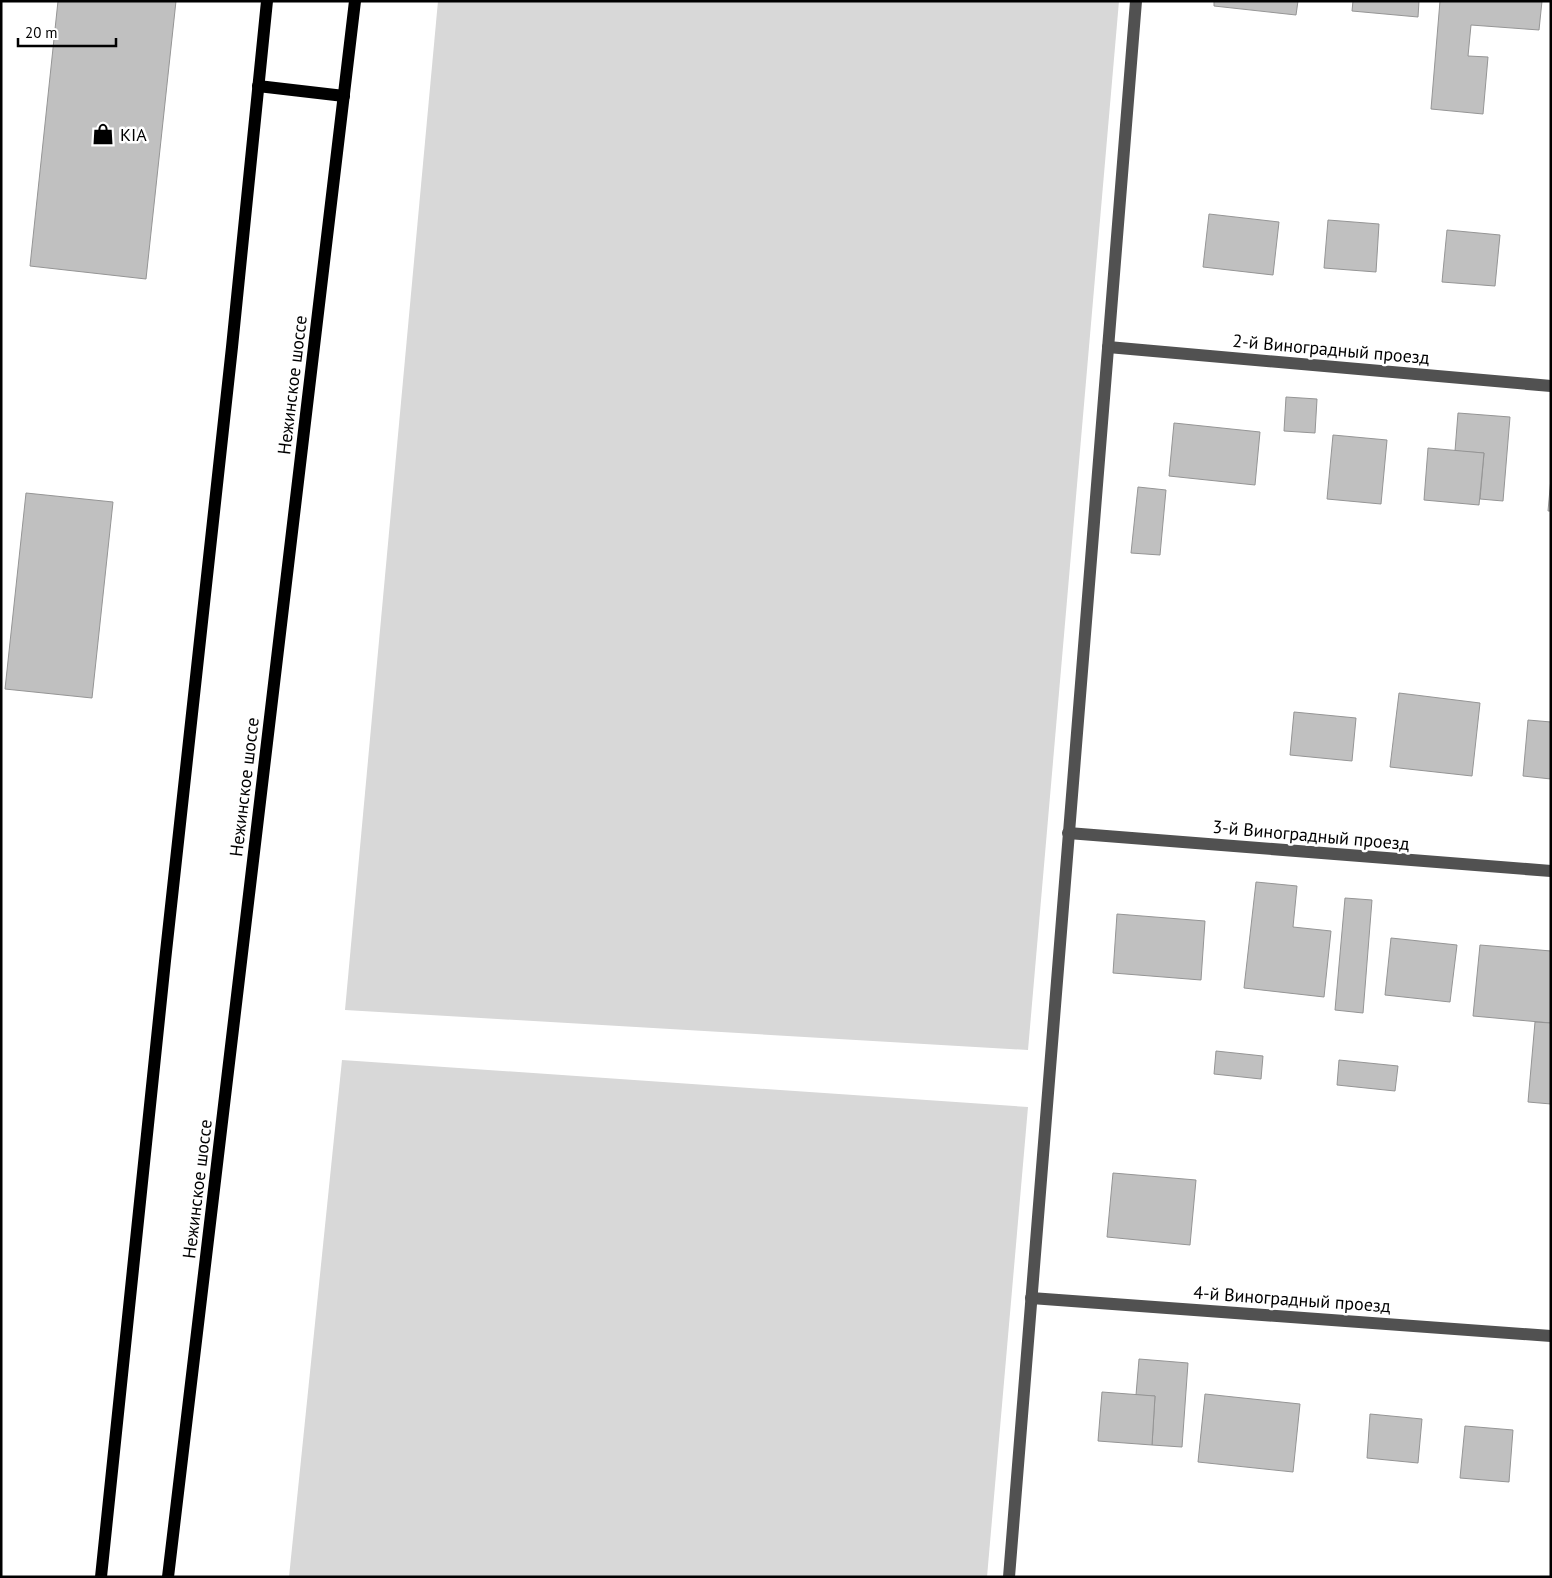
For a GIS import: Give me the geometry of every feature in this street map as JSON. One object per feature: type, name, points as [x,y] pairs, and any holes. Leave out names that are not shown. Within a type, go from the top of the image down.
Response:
[{"type":"main road","points":[[101,1577],[165,961],[232,348],[267,1]]},
{"type":"main road","name":"Нежинское шоссе","points":[[168,1577],[355,1]]},
{"type":"main road","points":[[258,86],[344,96]]},
{"type":"street","points":[[1009,1577],[1136,1]]},
{"type":"street","name":"2-й Виноградный проезд","points":[[1108,347],[1551,386]]},
{"type":"street","name":"3-й Виноградный проезд","points":[[1068,833],[1551,871]]},
{"type":"street","name":"4-й Виноградный проезд","points":[[1032,1298],[1551,1336]]},
{"type":"shaded area","points":[[438,1],[1119,1],[1028,1050],[345,1010]]},
{"type":"shaded area","points":[[342,1060],[1028,1107],[987,1577],[289,1577]]},
{"type":"building","name":"KIA","points":[[58,1],[176,1],[146,279],[30,266]]},
{"type":"building","points":[[1214,1],[1298,1],[1296,15],[1214,6]]},
{"type":"building","points":[[1353,1],[1419,1],[1418,17],[1352,11]]},
{"type":"building","points":[[1440,1],[1542,1],[1539,30],[1471,25],[1468,56],[1488,57],[1483,114],[1431,109]]},
{"type":"building","points":[[1209,214],[1279,222],[1273,275],[1203,267]]},
{"type":"building","points":[[1328,220],[1379,224],[1376,272],[1324,268]]},
{"type":"building","points":[[1447,230],[1500,235],[1495,286],[1442,282]]},
{"type":"building","points":[[1286,397],[1317,399],[1315,433],[1284,431]]},
{"type":"building","points":[[1458,413],[1510,417],[1503,501],[1480,499],[1484,453],[1455,451]]},
{"type":"building","points":[[1174,423],[1260,432],[1255,485],[1169,476]]},
{"type":"building","points":[[1333,435],[1387,440],[1381,504],[1327,499]]},
{"type":"building","points":[[1428,448],[1484,453],[1479,505],[1424,500]]},
{"type":"building","points":[[1551,478],[1551,511],[1548,511]]},
{"type":"building","points":[[1138,487],[1166,490],[1160,555],[1131,553]]},
{"type":"building","points":[[26,493],[113,502],[92,698],[5,689]]},
{"type":"building","points":[[1399,693],[1480,703],[1472,776],[1390,767]]},
{"type":"building","points":[[1294,712],[1356,718],[1352,761],[1290,755]]},
{"type":"building","points":[[1528,720],[1551,722],[1551,779],[1523,776]]},
{"type":"building","points":[[1256,882],[1297,886],[1293,927],[1331,931],[1324,997],[1244,988]]},
{"type":"building","points":[[1345,898],[1372,900],[1363,1013],[1335,1010]]},
{"type":"building","points":[[1117,914],[1205,921],[1201,980],[1113,973]]},
{"type":"building","points":[[1391,938],[1457,945],[1450,1002],[1385,995]]},
{"type":"building","points":[[1480,945],[1551,951],[1551,1023],[1473,1016]]},
{"type":"building","points":[[1535,1022],[1551,1023],[1551,1104],[1528,1102]]},
{"type":"building","points":[[1216,1051],[1263,1056],[1261,1079],[1214,1074]]},
{"type":"building","points":[[1339,1060],[1398,1066],[1395,1091],[1337,1085]]},
{"type":"building","points":[[1113,1173],[1196,1180],[1190,1245],[1107,1237]]},
{"type":"building","points":[[1139,1359],[1188,1363],[1182,1447],[1152,1445],[1155,1396],[1136,1395]]},
{"type":"building","points":[[1102,1392],[1155,1396],[1152,1445],[1098,1441]]},
{"type":"building","points":[[1205,1394],[1300,1404],[1293,1472],[1198,1462]]},
{"type":"building","points":[[1370,1414],[1422,1419],[1418,1463],[1367,1458]]},
{"type":"building","points":[[1465,1426],[1513,1430],[1509,1482],[1460,1478]]},
{"type":"place","name":"KIA","points":[[103,134]]}]
